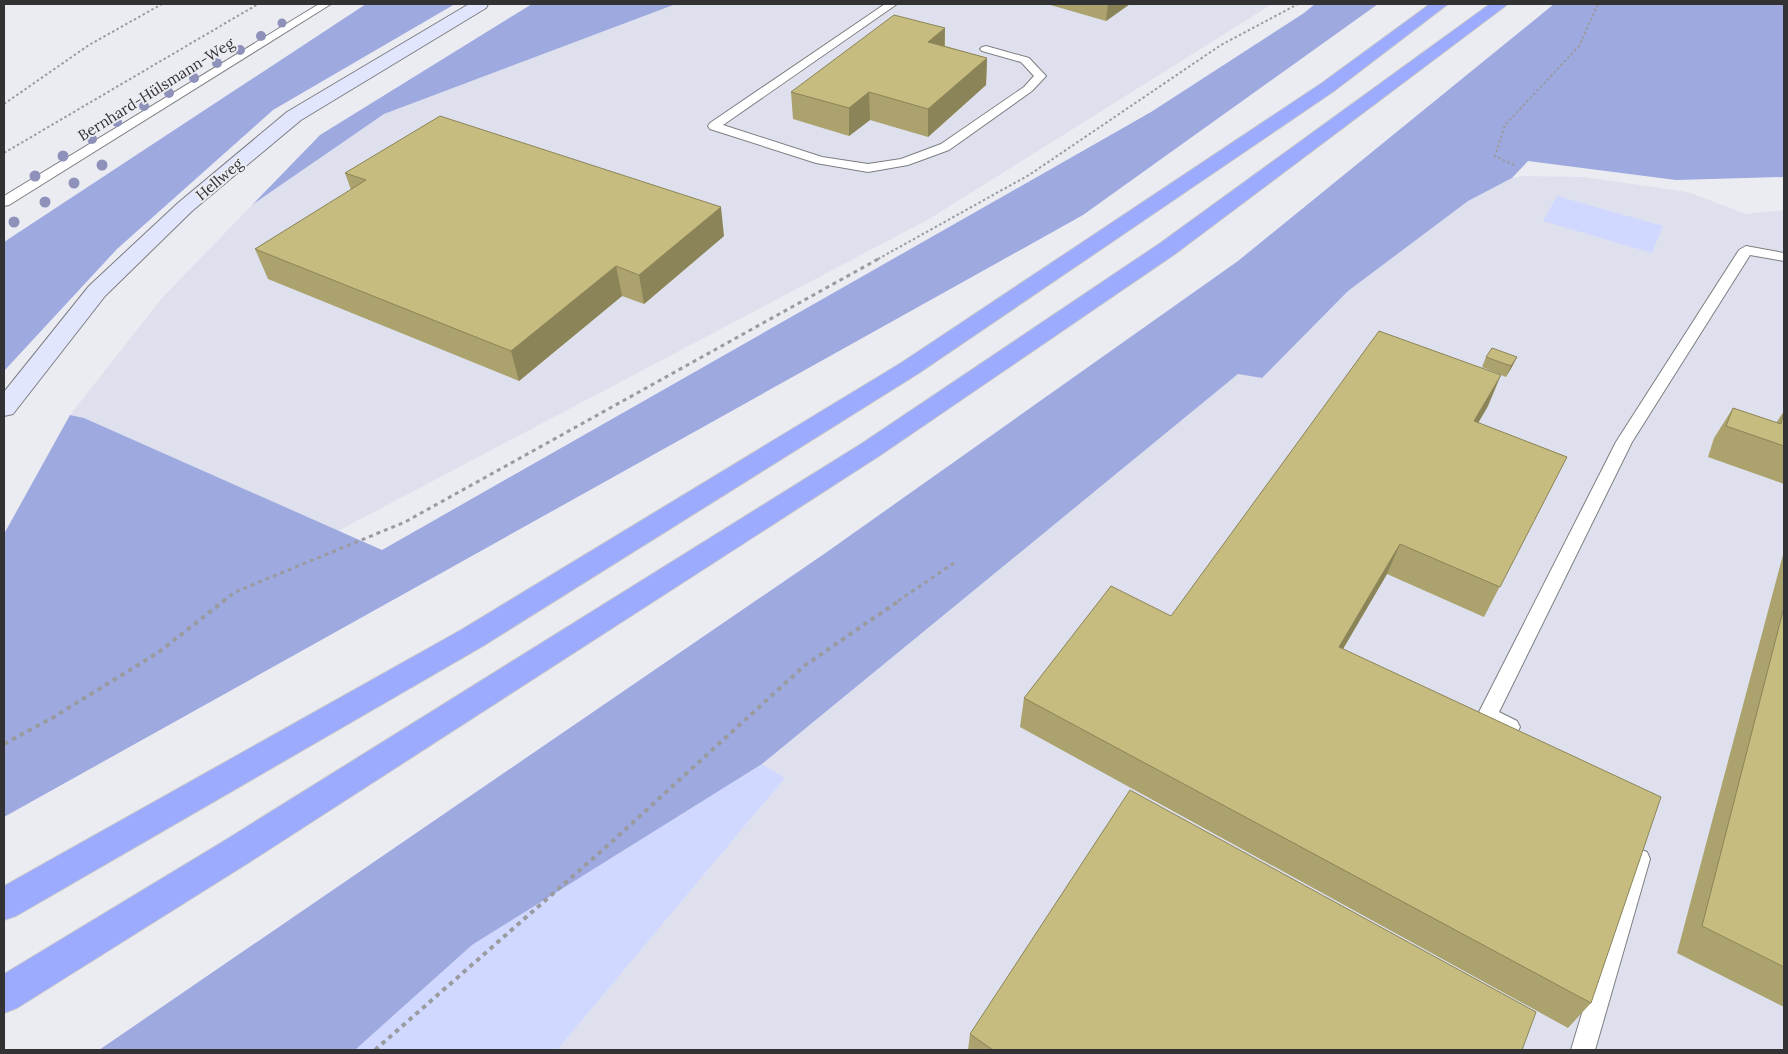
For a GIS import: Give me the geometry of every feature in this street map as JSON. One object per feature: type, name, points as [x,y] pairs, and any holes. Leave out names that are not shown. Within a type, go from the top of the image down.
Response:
[{"type":"highway","points":[[4,904],[472,638],[910,368],[1328,87],[1440,4]]},
{"type":"highway","points":[[4,995],[236,852],[870,450],[1167,249],[1500,4]]},
{"type":"street","name":"Hellweg","points":[[4,408],[97,291],[184,207],[294,116],[480,4]]},
{"type":"lane","name":"Bernhard-Hülsmann-Weg","points":[[4,202],[326,4]]},
{"type":"lane","points":[[892,4],[714,126],[820,160],[868,168],[904,162],[945,147],[1028,89],[1040,76],[1025,60],[986,49]]},
{"type":"lane","points":[[1523,733],[1487,716],[1624,442],[1746,250],[1784,257]]},
{"type":"lane","points":[[1583,1050],[1643,845]]},
{"type":"path","points":[[4,104],[89,45],[162,4]]},
{"type":"path","points":[[4,153],[258,4]]},
{"type":"path","points":[[4,744],[52,718],[159,652],[235,592],[405,522],[1029,176],[1221,45],[1298,4]]},
{"type":"path","points":[[1514,165],[1495,156],[1505,125],[1579,46],[1598,4]]},
{"type":"path","points":[[375,1050],[606,847],[804,666],[954,563]]},
{"type":"shaded area","points":[[366,4],[455,4],[273,110],[117,249],[4,371],[4,242]]},
{"type":"shaded area","points":[[532,4],[676,4],[384,114],[252,205],[320,135]]},
{"type":"shaded area","points":[[676,4],[1272,4],[931,218],[338,531],[84,418],[70,415],[162,298],[252,205],[384,114]]},
{"type":"shaded area","points":[[1315,4],[1378,4],[1083,215],[4,817],[4,534],[70,415],[84,418],[382,550],[1151,112]]},
{"type":"shaded area","points":[[1554,4],[1784,4],[1784,177],[1676,180],[1528,161],[1512,178],[1468,201],[1348,291],[1262,378],[1238,374],[762,764],[472,945],[355,1050],[99,1050],[824,554],[1238,261]]},
{"type":"shaded area","points":[[1522,176],[1584,177],[1688,192],[1746,214],[1784,210],[1784,1050],[557,1050],[784,779],[762,764],[1238,374],[1262,378],[1348,291],[1468,200],[1512,178]]},
{"type":"shaded area","points":[[1557,196],[1663,226],[1652,253],[1543,221]]},
{"type":"shaded area","points":[[762,764],[785,778],[557,1050],[355,1050],[472,945]]},
{"type":"building","points":[[894,15],[945,28],[928,42],[987,58],[928,109],[869,92],[849,108],[791,92]]},
{"type":"building","points":[[440,116],[721,207],[639,275],[616,266],[511,351],[255,249],[366,180],[345,173]]},
{"type":"building","points":[[1379,331],[1501,375],[1474,421],[1567,457],[1500,587],[1400,544],[1339,647],[1661,797],[1591,1003],[1024,698],[1111,586],[1171,616]]},
{"type":"building","points":[[1492,348],[1517,357],[1511,366],[1486,357]]},
{"type":"building","points":[[1733,408],[1781,424],[1784,412],[1784,446],[1726,426]]},
{"type":"building","points":[[1784,607],[1784,967],[1702,926]]},
{"type":"building","points":[[1130,790],[1536,1012],[1522,1050],[993,1050],[970,1034]]}]
